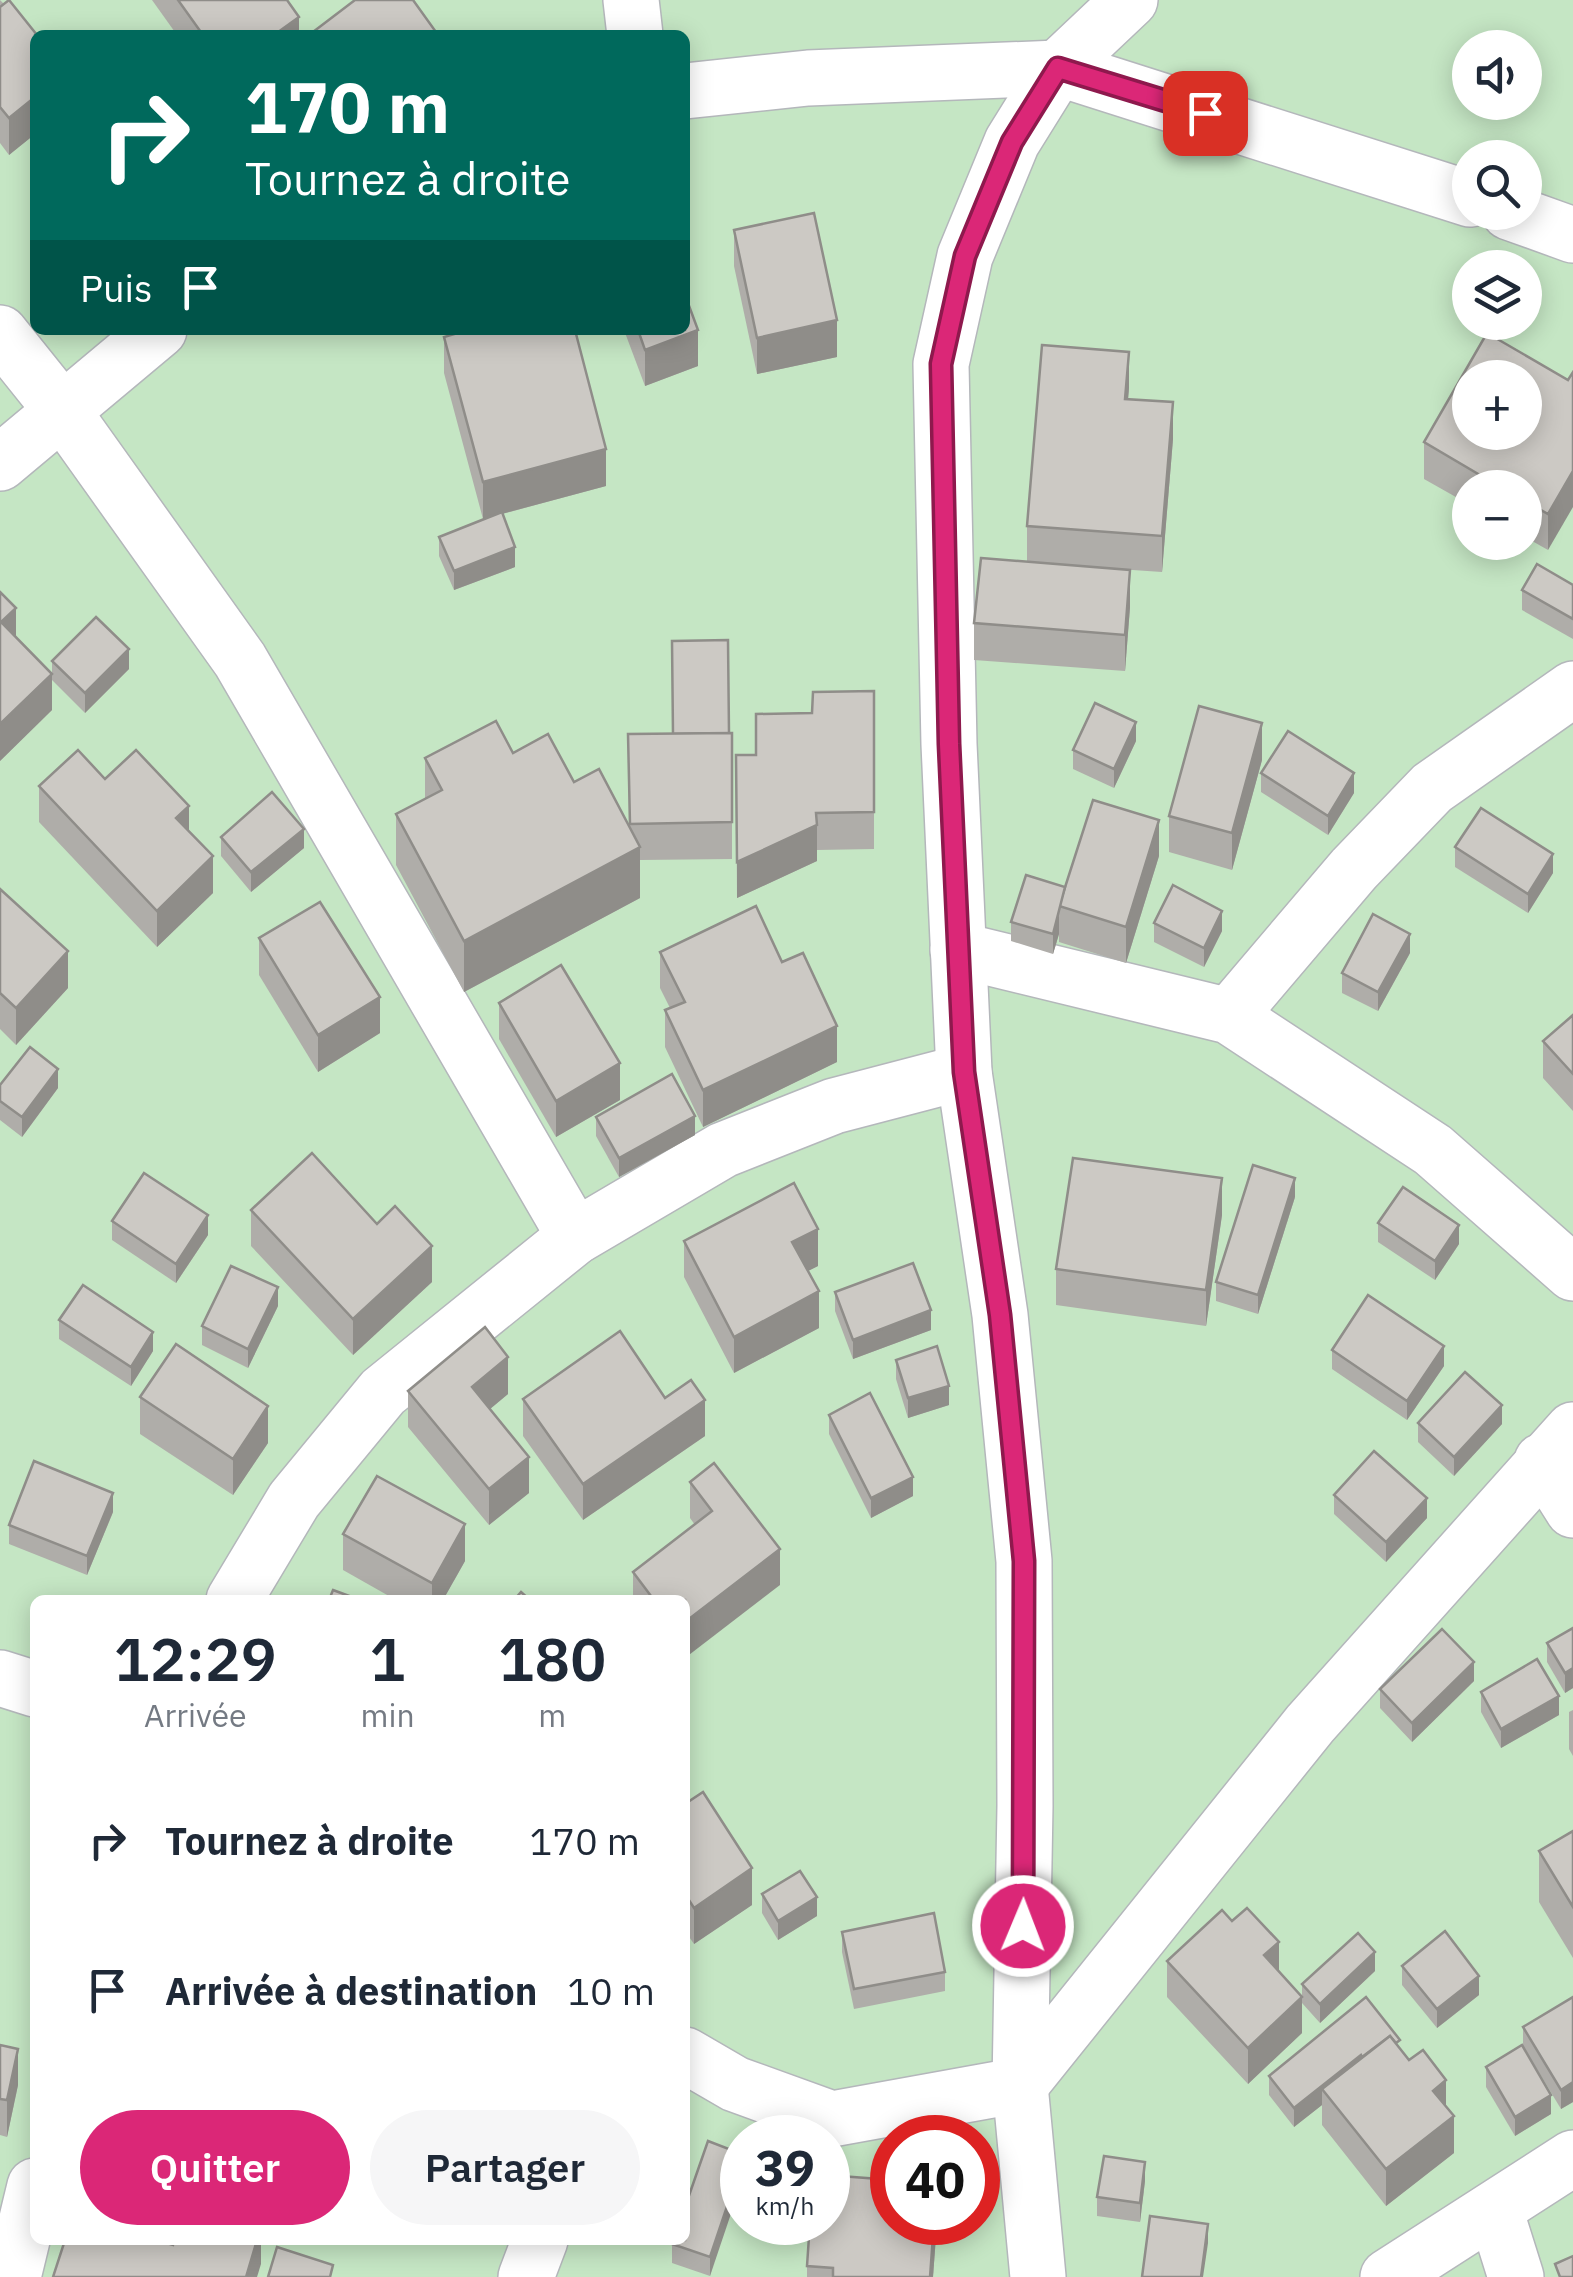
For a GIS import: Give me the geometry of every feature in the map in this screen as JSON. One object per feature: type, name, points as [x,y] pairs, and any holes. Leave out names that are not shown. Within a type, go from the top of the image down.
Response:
[{"type":"street","points":[[630,0],[634,30]]},
{"type":"street","points":[[1038,2277],[1020,2085],[1026,1806],[1024,1561],[1000,1315],[964,1072],[941,364],[965,256],[1012,142],[1058,68],[1130,0]]},
{"type":"street","points":[[690,90],[808,78],[1058,68],[1452,193]]},
{"type":"street","points":[[1542,224],[1573,235]]},
{"type":"street","points":[[0,332],[61,409],[240,660],[575,1237]]},
{"type":"street","points":[[0,463],[153,335]]},
{"type":"street","points":[[1229,1016],[1354,870],[1432,788],[1573,689]]},
{"type":"street","points":[[958,950],[1229,1016],[1432,1150],[1573,1273]]},
{"type":"street","points":[[237,1595],[294,1500],[382,1392],[575,1237],[724,1150],[834,1106],[964,1072]]},
{"type":"street","points":[[690,2058],[736,2084],[832,2119],[1020,2085],[1310,1724],[1558,1446]]},
{"type":"street","points":[[1558,1446],[1573,1510]]},
{"type":"street","points":[[0,1678],[30,1687]]},
{"type":"street","points":[[1388,2277],[1573,2158]]},
{"type":"street","points":[[13,2277],[30,2207]]},
{"type":"street","points":[[1495,2210],[1516,2277]]},
{"type":"street","points":[[526,2277],[538,2245]]},
{"type":"green space","points":[[0,0],[1573,0],[1573,2277],[0,2277]]},
{"type":"building","points":[[9,0],[33,30],[30,101],[9,118],[0,107],[0,7]]},
{"type":"building","points":[[178,0],[287,0],[299,17],[281,30],[199,30]]},
{"type":"building","points":[[355,0],[413,0],[435,30],[316,30]]},
{"type":"building","points":[[814,213],[837,320],[757,338],[734,230]]},
{"type":"building","points":[[690,308],[698,330],[690,333]]},
{"type":"building","points":[[576,335],[606,449],[483,482],[444,337]]},
{"type":"building","points":[[640,335],[685,335],[645,350]]},
{"type":"building","points":[[1483,340],[1499,340],[1534,360],[1471,360]]},
{"type":"building","points":[[1042,345],[1129,352],[1125,399],[1173,402],[1162,536],[1027,526]]},
{"type":"building","points":[[1542,365],[1568,380],[1573,372],[1573,471],[1548,514],[1542,511],[1542,470],[1471,470],[1424,442],[1452,394],[1452,450],[1542,450]]},
{"type":"building","points":[[502,512],[515,547],[454,571],[439,537]]},
{"type":"building","points":[[981,558],[1130,570],[1125,635],[974,623]]},
{"type":"building","points":[[1537,564],[1573,585],[1573,619],[1522,590]]},
{"type":"building","points":[[0,592],[16,608],[1,622],[52,674],[0,724]]},
{"type":"building","points":[[96,617],[129,649],[85,693],[52,661]]},
{"type":"building","points":[[728,640],[729,733],[673,734],[672,641]]},
{"type":"building","points":[[874,691],[874,812],[816,813],[817,825],[737,862],[736,755],[756,755],[756,714],[812,713],[813,692]]},
{"type":"building","points":[[1095,703],[1136,722],[1114,769],[1073,750]]},
{"type":"building","points":[[1199,706],[1262,723],[1232,833],[1169,816]]},
{"type":"building","points":[[496,721],[513,753],[548,734],[574,782],[599,769],[640,847],[464,941],[396,814],[442,790],[425,758]]},
{"type":"building","points":[[1288,731],[1354,773],[1328,816],[1261,773]]},
{"type":"building","points":[[732,733],[732,822],[630,824],[628,734]]},
{"type":"building","points":[[78,750],[105,779],[136,750],[189,806],[176,818],[213,856],[157,911],[39,786]]},
{"type":"building","points":[[272,792],[304,829],[251,872],[221,837]]},
{"type":"building","points":[[1093,800],[1159,820],[1126,927],[1059,906]]},
{"type":"building","points":[[1481,808],[1553,854],[1528,894],[1455,847]]},
{"type":"building","points":[[1026,875],[1065,887],[1053,934],[1011,922]]},
{"type":"building","points":[[1173,885],[1222,911],[1204,948],[1154,923]]},
{"type":"building","points":[[0,889],[68,951],[16,1008],[0,993]]},
{"type":"building","points":[[320,902],[380,997],[318,1035],[259,938]]},
{"type":"building","points":[[756,906],[782,962],[803,953],[837,1026],[703,1090],[665,1010],[685,1002],[660,952]]},
{"type":"building","points":[[1373,914],[1410,934],[1378,992],[1342,973]]},
{"type":"building","points":[[561,965],[620,1063],[556,1101],[499,1003]]},
{"type":"building","points":[[1573,1015],[1573,1074],[1543,1041]]},
{"type":"building","points":[[30,1047],[58,1069],[22,1117],[0,1101],[0,1085]]},
{"type":"building","points":[[672,1074],[695,1116],[619,1158],[596,1117]]},
{"type":"building","points":[[312,1153],[377,1224],[395,1206],[432,1246],[353,1319],[251,1210]]},
{"type":"building","points":[[1073,1158],[1222,1178],[1206,1290],[1056,1269]]},
{"type":"building","points":[[1253,1165],[1295,1178],[1258,1295],[1216,1282]]},
{"type":"building","points":[[144,1173],[208,1215],[176,1264],[112,1221]]},
{"type":"building","points":[[794,1183],[818,1229],[792,1242],[819,1291],[734,1337],[684,1241]]},
{"type":"building","points":[[1403,1187],[1459,1225],[1435,1261],[1378,1223]]},
{"type":"building","points":[[913,1263],[931,1310],[853,1340],[835,1292]]},
{"type":"building","points":[[231,1266],[278,1287],[248,1349],[202,1326]]},
{"type":"building","points":[[83,1285],[153,1332],[131,1367],[59,1320]]},
{"type":"building","points":[[1368,1295],[1444,1346],[1407,1401],[1332,1350]]},
{"type":"building","points":[[485,1327],[508,1357],[472,1387],[529,1457],[489,1489],[408,1391]]},
{"type":"building","points":[[620,1331],[665,1398],[691,1380],[705,1400],[583,1484],[523,1399]]},
{"type":"building","points":[[176,1344],[268,1406],[233,1459],[140,1397]]},
{"type":"building","points":[[937,1346],[949,1386],[908,1398],[896,1360]]},
{"type":"building","points":[[1465,1372],[1502,1405],[1454,1457],[1418,1423]]},
{"type":"building","points":[[870,1393],[913,1477],[871,1498],[829,1415]]},
{"type":"building","points":[[1374,1451],[1427,1498],[1386,1542],[1334,1495]]},
{"type":"building","points":[[34,1461],[113,1493],[87,1556],[9,1525]]},
{"type":"building","points":[[714,1463],[780,1549],[690,1618],[690,1595],[650,1595],[633,1572],[712,1511],[690,1482]]},
{"type":"building","points":[[377,1476],[465,1524],[432,1583],[343,1534]]},
{"type":"building","points":[[1573,1628],[1573,1668],[1565,1673],[1547,1643]]},
{"type":"building","points":[[1442,1629],[1474,1662],[1412,1723],[1380,1689]]},
{"type":"building","points":[[1537,1659],[1559,1696],[1501,1729],[1481,1692]]},
{"type":"building","points":[[703,1792],[752,1868],[694,1908],[690,1902],[690,1801]]},
{"type":"building","points":[[1573,1831],[1573,1907],[1539,1851]]},
{"type":"building","points":[[800,1871],[817,1897],[778,1921],[762,1894]]},
{"type":"building","points":[[1247,1908],[1279,1942],[1264,1955],[1302,1997],[1248,2048],[1167,1961],[1222,1910],[1232,1921]]},
{"type":"building","points":[[934,1913],[945,1972],[854,1989],[842,1932]]},
{"type":"building","points":[[1445,1931],[1479,1976],[1437,2009],[1402,1966]]},
{"type":"building","points":[[1358,1933],[1375,1952],[1320,2004],[1302,1984]]},
{"type":"building","points":[[1366,1997],[1400,2040],[1396,2043],[1390,2036],[1294,2108],[1269,2076]]},
{"type":"building","points":[[1573,1997],[1573,2082],[1561,2090],[1523,2027]]},
{"type":"building","points":[[1390,2036],[1409,2060],[1423,2050],[1446,2080],[1433,2091],[1454,2116],[1386,2169],[1322,2089]]},
{"type":"building","points":[[0,2045],[18,2049],[7,2100],[0,2099]]},
{"type":"building","points":[[1522,2045],[1551,2095],[1515,2117],[1486,2067]]},
{"type":"building","points":[[708,2141],[720,2146],[720,2227],[710,2257],[675,2245],[690,2245],[690,2193]]},
{"type":"building","points":[[1104,2156],[1145,2162],[1140,2203],[1097,2197]]},
{"type":"building","points":[[850,2177],[870,2178],[870,2245],[932,2245],[930,2277],[833,2277],[833,2268],[807,2266],[808,2245],[850,2245]]},
{"type":"building","points":[[1150,2216],[1208,2224],[1201,2277],[1142,2277]]},
{"type":"building","points":[[63,2245],[256,2245],[246,2277],[53,2277]]},
{"type":"building","points":[[277,2247],[333,2265],[330,2277],[268,2277]]},
{"type":"building","points":[[1573,2256],[1573,2277],[1560,2277],[1555,2264]]},
{"type":"route","points":[[1023,1926],[1024,1561],[1000,1315],[964,1072],[949,744],[940,466],[941,364],[965,256],[1012,142],[1058,68],[1205,113]]}]
